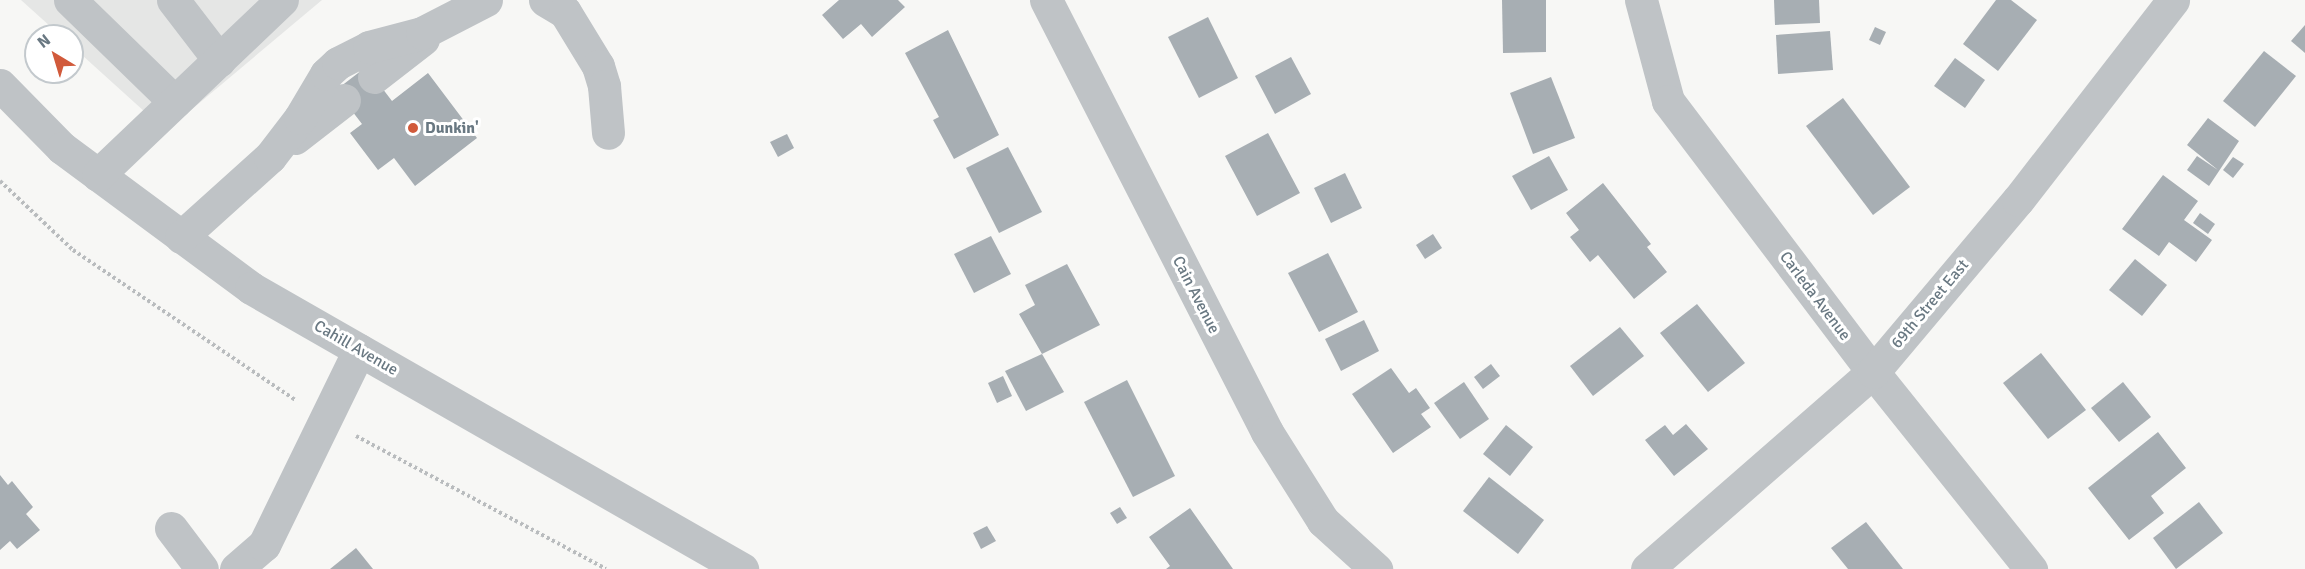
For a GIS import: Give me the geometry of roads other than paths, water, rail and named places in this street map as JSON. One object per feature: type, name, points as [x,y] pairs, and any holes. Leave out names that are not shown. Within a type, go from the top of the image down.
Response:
[{"type":"street","points":[[70,0],[175,102]]},
{"type":"street","points":[[173,0],[219,60]]},
{"type":"street","points":[[98,175],[282,0]]},
{"type":"street","points":[[270,157],[300,118],[322,80],[338,63],[369,47],[410,37],[444,23],[486,0]]},
{"type":"street","points":[[545,0],[565,12],[598,66],[604,86],[608,133]]},
{"type":"street","name":"Cain Avenue","points":[[1046,0],[1267,432],[1323,521],[1376,569]]},
{"type":"street","name":"Carleda Avenue","points":[[1641,0],[1668,101],[1873,372],[2031,569]]},
{"type":"street","name":"69th Street East","points":[[1647,569],[1873,372],[2018,200],[2173,0]]},
{"type":"street","points":[[374,77],[444,23]]},
{"type":"street","name":"Cahill Avenue","points":[[0,85],[62,148],[250,288],[742,569]]},
{"type":"street","points":[[181,237],[270,157],[344,100]]},
{"type":"street","points":[[236,569],[264,545],[359,350]]},
{"type":"street","points":[[171,528],[202,569]]},
{"type":"place","name":"Dunkin'","points":[[413,128]]}]
